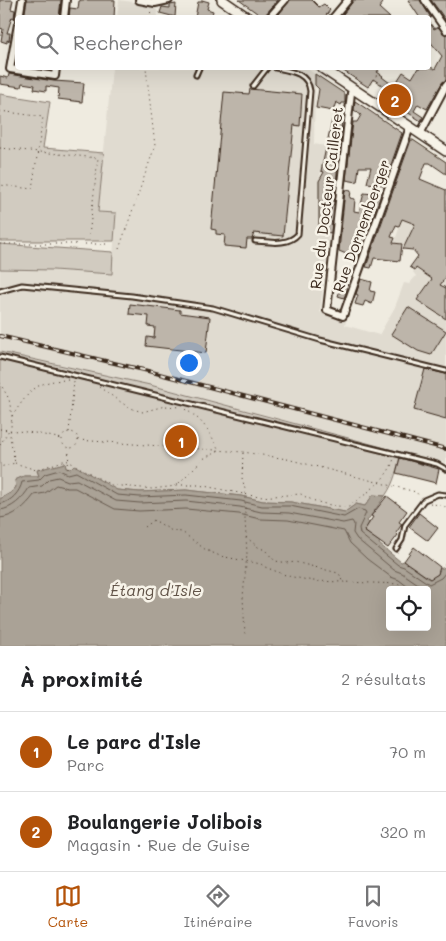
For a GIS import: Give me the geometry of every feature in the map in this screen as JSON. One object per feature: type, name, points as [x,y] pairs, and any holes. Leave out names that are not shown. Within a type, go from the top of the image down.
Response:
[{"type":"main road","points":[[222,0],[244,15]]},
{"type":"main road","points":[[325,70],[446,151]]},
{"type":"street","points":[[20,15],[22,0]]},
{"type":"street","points":[[64,15],[66,0]]},
{"type":"street","points":[[139,0],[152,2],[169,0]]},
{"type":"street","points":[[272,15],[285,0]]},
{"type":"street","points":[[336,15],[348,0]]},
{"type":"street","points":[[425,0],[445,28]]},
{"type":"street","points":[[15,41],[10,69],[15,70]]},
{"type":"street","points":[[16,70],[55,76],[56,70]]},
{"type":"street","points":[[420,134],[446,85]]},
{"type":"street","name":"Rue du Docteur Cailleret","points":[[326,310],[351,93],[354,89]]},
{"type":"street","name":"Rue Dornemberger","points":[[326,310],[343,316],[410,127]]},
{"type":"lane","points":[[196,75],[198,70]]},
{"type":"lane","points":[[253,86],[264,70]]},
{"type":"lane","points":[[255,241],[286,242],[298,234],[310,84],[299,74],[284,70]]},
{"type":"lane","points":[[0,291],[22,285],[132,296],[213,308],[320,340],[446,370]]},
{"type":"lane","points":[[0,356],[437,464],[446,469]]},
{"type":"lane","points":[[396,549],[402,540],[406,525],[424,500],[438,494],[446,495]]},
{"type":"path","points":[[150,15],[152,2]]},
{"type":"path","points":[[118,248],[155,146],[146,70]]},
{"type":"path","points":[[368,98],[370,93],[368,89],[380,70]]},
{"type":"path","points":[[0,111],[43,117],[32,190],[0,185]]},
{"type":"path","points":[[0,148],[98,158],[89,236]]},
{"type":"path","points":[[0,244],[108,244]]},
{"type":"path","points":[[0,445],[9,429],[12,416],[27,395],[37,386],[52,380],[74,380],[70,432]]},
{"type":"path","points":[[0,383],[9,399],[12,416]]},
{"type":"path","points":[[93,384],[110,393],[128,407],[142,412],[165,406],[182,407],[199,418],[219,450]]},
{"type":"path","points":[[0,429],[62,438]]},
{"type":"path","points":[[9,429],[15,462]]},
{"type":"path","points":[[62,438],[70,432]]},
{"type":"path","points":[[69,449],[77,445],[78,440],[74,433],[70,432]]},
{"type":"path","points":[[62,438],[64,446],[69,449]]},
{"type":"path","points":[[78,440],[243,452],[287,459],[416,492],[427,503],[446,507]]},
{"type":"path","points":[[68,469],[69,449]]},
{"type":"path","points":[[176,486],[203,459],[219,450]]},
{"type":"path","points":[[243,452],[242,478],[246,495],[247,561],[243,597],[245,634]]},
{"type":"path","points":[[0,466],[15,462],[36,470],[66,460],[111,485],[152,489],[199,485],[259,497],[301,494],[322,503],[349,507],[377,483],[388,471],[394,460]]},
{"type":"path","points":[[145,527],[154,520],[172,531],[182,532],[206,550],[220,556],[261,564],[265,568],[299,579],[402,584]]},
{"type":"path","points":[[246,537],[265,550],[275,561],[289,564],[296,562],[338,573],[343,582]]},
{"type":"shaded area","points":[[119,0],[154,5],[158,13],[158,15],[117,15]]},
{"type":"shaded area","points":[[112,70],[309,70],[315,74],[314,144],[326,146],[319,181],[319,231],[329,232],[320,312],[346,321],[345,325],[379,335],[395,307],[404,283],[409,284],[416,276],[413,272],[421,260],[409,245],[394,243],[413,189],[446,212],[446,463],[150,385],[0,352],[0,269],[112,274],[116,213],[98,212]]},
{"type":"shaded area","points":[[0,94],[50,102],[43,148],[104,153],[98,212],[116,213],[114,241],[0,241]]},
{"type":"shaded area","points":[[0,244],[113,252],[112,274],[0,269]]},
{"type":"shaded area","points":[[0,352],[150,385],[401,452],[395,475],[385,496],[373,495],[365,506],[356,504],[345,512],[291,502],[263,501],[241,496],[186,490],[140,492],[117,490],[66,468],[65,463],[37,471],[39,476],[24,476],[15,480],[16,487],[12,492],[0,499]]},
{"type":"water","name":"Étang d'Isle","points":[[65,463],[66,468],[70,469],[74,465],[117,490],[140,492],[186,490],[241,496],[263,501],[291,502],[345,512],[356,504],[365,506],[373,495],[385,496],[367,521],[369,523],[364,531],[380,542],[379,544],[401,562],[404,561],[429,579],[438,574],[439,569],[446,567],[446,646],[0,646],[0,499],[12,492],[16,487],[15,480],[24,476],[39,476],[37,470]]},
{"type":"building","points":[[0,0],[13,0],[11,9],[15,10],[14,18],[12,17],[7,33],[10,33],[7,43],[1,41],[3,29],[0,28]]},
{"type":"building","points":[[27,0],[61,0],[59,15],[24,15]]},
{"type":"building","points":[[115,0],[114,15],[69,15],[70,8],[78,9],[79,1]]},
{"type":"building","points":[[202,0],[209,2],[207,9],[213,11],[212,15],[196,15],[198,2],[202,2]]},
{"type":"building","points":[[239,0],[278,0],[265,15],[260,15]]},
{"type":"building","points":[[290,0],[312,0],[319,7],[324,4],[330,10],[326,15],[278,15]]},
{"type":"building","points":[[354,0],[379,0],[383,3],[379,8],[387,15],[342,15]]},
{"type":"building","points":[[408,0],[420,0],[429,15],[418,15]]},
{"type":"building","points":[[431,0],[446,0],[446,21],[440,12]]},
{"type":"building","points":[[176,4],[175,15],[160,13],[162,7],[170,8],[170,5]]},
{"type":"building","points":[[431,24],[434,29],[438,27],[446,35],[446,80],[442,83],[427,109],[418,104],[414,111],[423,117],[421,121],[390,101],[394,93],[373,79],[368,87],[342,70],[378,70],[377,72],[394,86],[403,72],[412,78],[417,70],[431,70],[431,67],[435,69],[442,56],[431,43]]},
{"type":"building","points":[[9,74],[54,81],[84,83],[82,102],[58,99],[59,88],[46,86],[46,91],[34,89],[35,85],[22,83],[21,87],[0,84],[0,76],[8,78]]},
{"type":"building","points":[[315,74],[345,94],[345,103],[341,105],[336,102],[333,111],[316,108],[319,89],[315,85]]},
{"type":"building","points":[[250,89],[302,94],[300,126],[294,125],[283,236],[254,233],[252,239],[247,239],[246,248],[224,246],[225,235],[216,234],[216,230],[211,229],[224,92],[249,94]]},
{"type":"building","points":[[355,101],[402,133],[384,185],[367,183],[371,167],[359,167],[357,182],[346,180],[353,122],[357,122],[361,115],[354,110]]},
{"type":"building","points":[[332,120],[342,121],[334,205],[332,205],[330,222],[332,222],[331,233],[319,231],[319,181],[324,172],[321,171]]},
{"type":"building","points":[[411,140],[446,162],[446,174],[430,163],[426,163],[420,179],[446,190],[446,277],[440,285],[446,288],[446,319],[417,300],[432,279],[416,268],[415,270],[410,267],[418,256],[413,250],[403,249],[415,224],[402,219],[399,226],[396,225],[391,237],[395,238],[393,243],[402,244],[400,261],[374,258],[371,268],[366,267]]},
{"type":"building","points":[[345,190],[351,191],[350,198],[355,199],[354,211],[359,212],[364,193],[381,195],[358,259],[339,251]]},
{"type":"building","points":[[361,279],[372,282],[370,291],[375,292],[372,304],[365,301],[363,306],[355,304]]},
{"type":"building","points":[[338,282],[349,285],[344,298],[338,296],[340,290],[335,288]]},
{"type":"building","points":[[130,304],[180,310],[180,313],[210,317],[206,353],[146,346],[147,337],[154,338],[155,327],[148,326],[149,316],[129,314]]},
{"type":"building","points":[[408,307],[446,331],[431,355],[418,351],[391,334]]},
{"type":"building","points":[[425,369],[446,374],[446,419],[414,410]]},
{"type":"building","points":[[400,458],[439,469],[436,483],[396,473]]},
{"type":"building","points":[[387,496],[407,511],[399,522],[402,524],[396,533],[398,535],[388,548],[364,531],[373,517],[371,516]]},
{"type":"building","points":[[419,513],[438,528],[428,541],[409,527]]},
{"type":"building","points":[[414,547],[440,567],[438,574],[430,579],[404,561]]},
{"type":"railway","points":[[0,336],[148,371],[446,449]]},
{"type":"place","name":"Boulangerie Jolibois","points":[[395,100]]},
{"type":"place","name":"Le parc d'Isle","points":[[181,441]]}]
